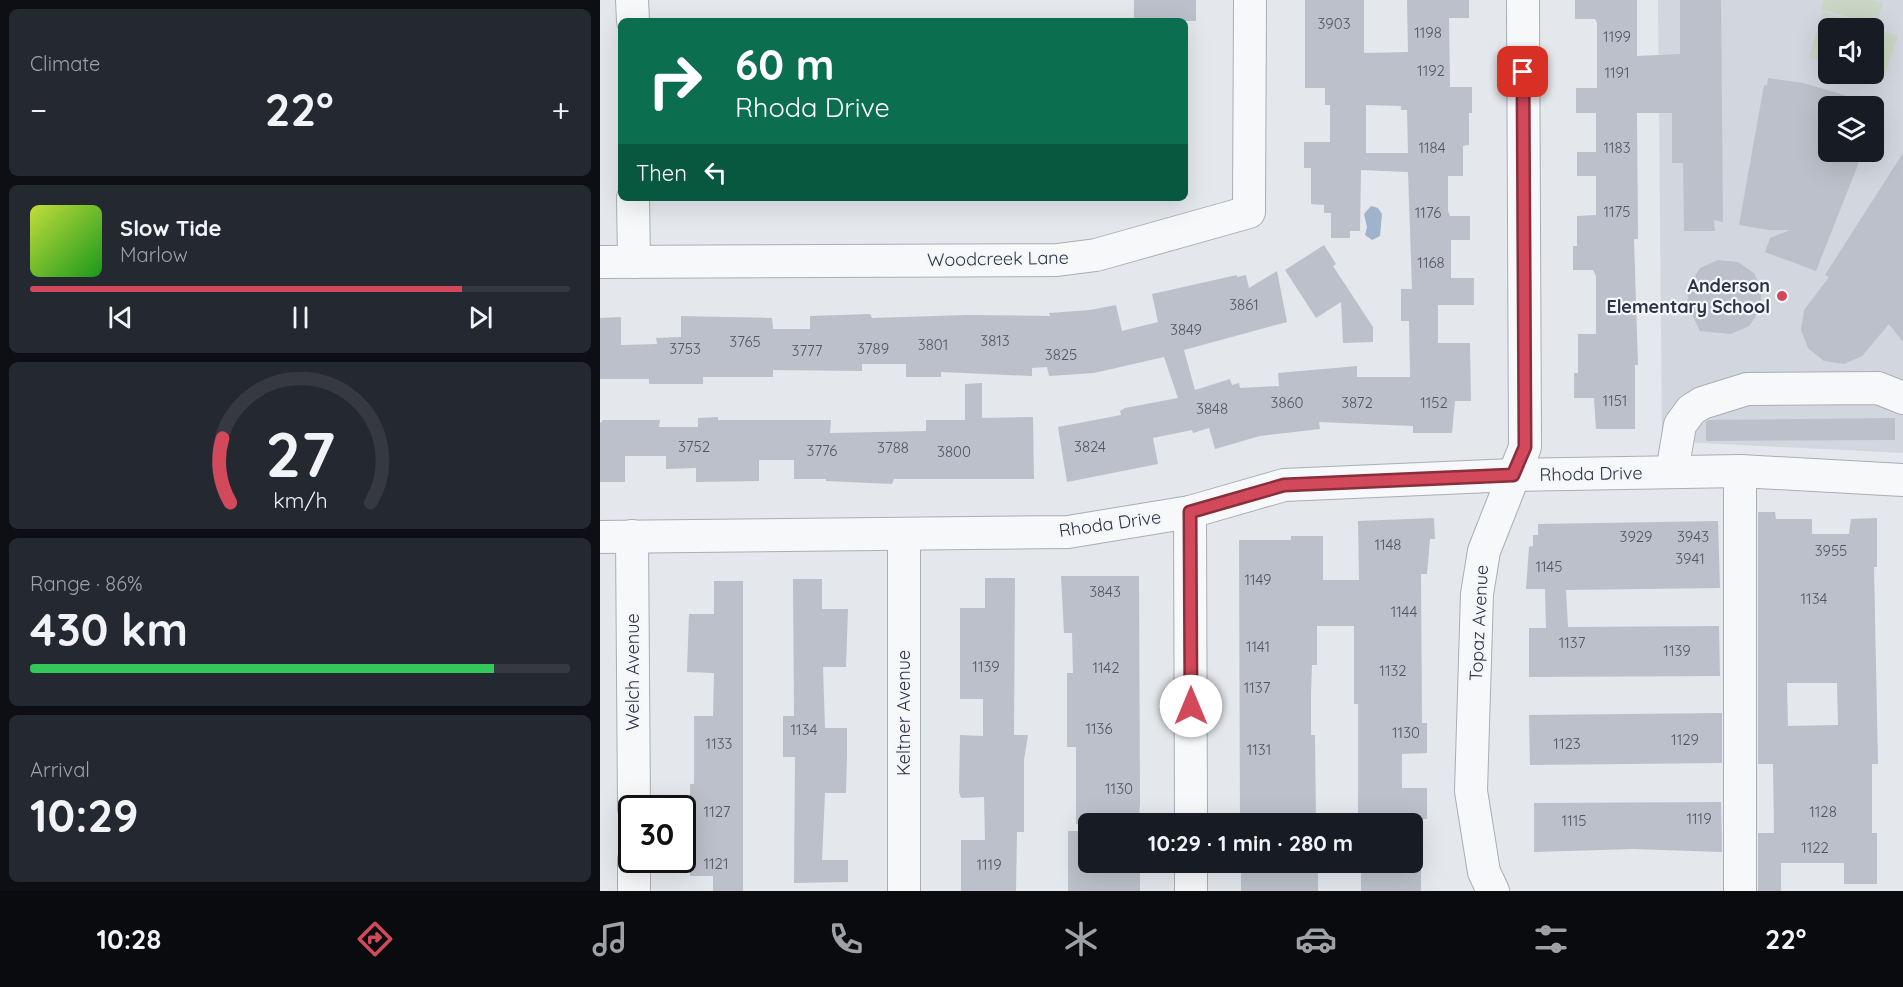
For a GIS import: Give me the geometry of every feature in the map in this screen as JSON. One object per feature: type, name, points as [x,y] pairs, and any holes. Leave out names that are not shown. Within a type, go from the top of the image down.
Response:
[{"type":"street","points":[[632,0],[633,18]]},
{"type":"street","name":"Woodcreek Lane","points":[[600,262],[1057,261],[1096,255],[1249,213],[1250,0]]},
{"type":"street","name":"Topaz Avenue","points":[[1494,891],[1484,872],[1471,791],[1477,594],[1484,551],[1525,447],[1523,0]]},
{"type":"street","points":[[633,201],[634,262]]},
{"type":"street","points":[[1672,472],[1680,425],[1691,410],[1747,389],[1878,388],[1903,399]]},
{"type":"street","points":[[1740,471],[1740,891]]},
{"type":"street","name":"Rhoda Drive","points":[[600,537],[1068,532],[1190,512],[1284,485],[1513,475],[1740,471],[1903,480]]},
{"type":"street","points":[[1190,512],[1191,813]]},
{"type":"street","name":"Keltner Avenue","points":[[904,535],[904,891]]},
{"type":"street","name":"Welch Avenue","points":[[632,536],[634,795]]},
{"type":"street","points":[[634,873],[634,891]]},
{"type":"street","points":[[1191,873],[1191,891]]},
{"type":"shaded area","name":"Anderson Elementary School","points":[[1658,0],[1903,0],[1903,453],[1662,441]]},
{"type":"green space","points":[[1824,0],[1871,0],[1883,3],[1878,18],[1852,18],[1821,9]]},
{"type":"green space","points":[[1823,12],[1842,18],[1821,18]]},
{"type":"green space","points":[[1818,28],[1818,60],[1809,57]]},
{"type":"green space","points":[[1884,31],[1898,36],[1884,77]]},
{"type":"water","points":[[1371,206],[1378,208],[1382,214],[1380,236],[1372,240],[1365,235],[1367,227],[1364,214]]},
{"type":"building","points":[[1134,0],[1196,0],[1196,21],[1188,21],[1188,18],[1134,18]]},
{"type":"building","points":[[1305,0],[1364,0],[1364,53],[1408,52],[1407,0],[1469,0],[1469,18],[1449,18],[1450,87],[1472,87],[1469,145],[1463,146],[1463,176],[1448,176],[1448,211],[1450,216],[1470,216],[1470,240],[1451,240],[1451,278],[1474,278],[1474,305],[1438,305],[1438,343],[1470,343],[1471,401],[1455,401],[1452,433],[1413,433],[1413,426],[1319,422],[1320,429],[1260,436],[1215,449],[1209,428],[1193,433],[1192,430],[1153,438],[1158,464],[1067,482],[1058,427],[1121,415],[1120,411],[1125,408],[1178,398],[1164,357],[1094,373],[1049,376],[1047,367],[1032,368],[1032,376],[941,372],[941,377],[906,377],[906,364],[862,364],[862,371],[773,370],[773,377],[703,377],[703,384],[649,384],[649,379],[600,379],[600,318],[621,317],[621,345],[657,344],[656,338],[681,337],[681,316],[772,318],[773,329],[810,329],[810,316],[870,314],[872,318],[967,315],[1050,316],[1049,313],[1090,310],[1116,305],[1122,331],[1158,322],[1152,294],[1237,275],[1237,277],[1246,275],[1249,288],[1277,271],[1287,322],[1184,350],[1195,390],[1230,379],[1232,385],[1239,383],[1240,388],[1279,386],[1278,373],[1357,366],[1357,377],[1410,377],[1409,321],[1401,321],[1401,289],[1412,289],[1408,172],[1361,170],[1360,231],[1350,231],[1350,238],[1331,238],[1331,213],[1324,213],[1324,205],[1311,204],[1311,168],[1304,168],[1304,142],[1330,142],[1330,105],[1325,105],[1325,88],[1305,88]],"holes":[[[1366,105],[1401,106],[1401,110],[1407,110],[1408,153],[1366,153]]]},
{"type":"building","points":[[1575,0],[1637,0],[1637,56],[1680,54],[1680,0],[1721,0],[1723,222],[1714,220],[1715,231],[1684,231],[1683,163],[1672,163],[1672,113],[1637,113],[1638,239],[1634,239],[1638,365],[1635,365],[1635,429],[1596,429],[1594,398],[1574,398],[1574,373],[1578,373],[1578,334],[1596,334],[1596,276],[1593,270],[1573,270],[1573,246],[1577,246],[1577,216],[1596,215],[1596,176],[1577,176],[1577,152],[1596,152],[1596,113],[1576,113],[1576,88],[1597,88],[1597,23],[1595,19],[1575,19]]},
{"type":"building","points":[[1768,78],[1803,83],[1848,96],[1818,96],[1818,162],[1859,162],[1816,271],[1765,252],[1770,238],[1790,230],[1769,230],[1739,225],[1764,85],[1767,86]]},
{"type":"building","points":[[1903,153],[1903,342],[1889,324],[1862,356],[1844,364],[1824,361],[1808,348],[1801,330],[1804,310],[1829,277],[1825,275]]},
{"type":"building","points":[[1324,245],[1336,264],[1333,266],[1373,327],[1373,342],[1343,343],[1341,302],[1316,318],[1285,270]]},
{"type":"building","points":[[1718,260],[1738,262],[1754,273],[1762,291],[1760,310],[1749,326],[1731,334],[1700,331],[1687,304],[1689,285],[1700,268]]},
{"type":"building","points":[[982,383],[982,418],[1033,417],[1034,479],[894,479],[892,484],[794,479],[794,460],[759,460],[759,481],[696,482],[696,468],[666,469],[666,456],[625,456],[625,482],[600,482],[600,423],[603,420],[660,420],[659,427],[698,427],[698,418],[831,420],[830,433],[926,431],[926,420],[965,420],[965,384]]},
{"type":"building","points":[[1895,418],[1895,440],[1706,441],[1706,422],[1709,420]]},
{"type":"building","points":[[1758,512],[1775,512],[1776,519],[1812,519],[1812,534],[1849,534],[1851,519],[1877,518],[1877,567],[1874,567],[1878,764],[1872,764],[1872,833],[1877,833],[1877,884],[1844,884],[1844,863],[1781,863],[1781,891],[1758,891],[1758,833],[1774,833],[1773,764],[1758,764]],"holes":[[[1787,683],[1837,683],[1838,725],[1788,726]]]},
{"type":"building","points":[[1434,518],[1435,539],[1430,539],[1427,574],[1421,574],[1422,723],[1427,723],[1427,753],[1402,754],[1402,788],[1427,788],[1427,819],[1423,819],[1423,813],[1358,813],[1358,704],[1354,704],[1354,626],[1317,626],[1317,665],[1312,665],[1311,692],[1311,735],[1315,735],[1316,813],[1240,813],[1239,540],[1291,540],[1291,536],[1323,536],[1323,580],[1359,580],[1358,521]]},
{"type":"building","points":[[1718,521],[1720,588],[1566,590],[1568,627],[1719,626],[1720,676],[1529,677],[1529,628],[1546,628],[1545,589],[1526,589],[1529,547],[1533,546],[1533,535],[1538,535],[1538,524]]},
{"type":"building","points":[[1061,576],[1139,576],[1139,813],[1078,813],[1078,824],[1076,824],[1076,747],[1067,747],[1067,673],[1073,673],[1072,633],[1064,633]]},
{"type":"building","points":[[985,578],[1015,578],[1014,735],[1028,735],[1024,760],[1024,832],[1017,832],[1016,891],[961,891],[961,840],[985,840],[984,797],[961,798],[959,792],[960,735],[983,736],[983,699],[960,699],[960,608],[985,608]]},
{"type":"building","points":[[793,579],[822,579],[822,609],[848,609],[846,667],[823,667],[825,728],[847,728],[847,756],[846,793],[825,793],[822,860],[848,860],[848,882],[794,883],[795,757],[783,757],[783,716],[794,716]]},
{"type":"building","points":[[714,581],[743,581],[743,891],[713,891],[713,876],[690,876],[690,873],[696,873],[696,795],[690,795],[690,784],[694,784],[694,716],[713,716],[714,673],[687,672],[689,614],[714,614]]},
{"type":"building","points":[[1722,713],[1722,763],[1530,765],[1529,715]]},
{"type":"building","points":[[1721,802],[1722,852],[1633,849],[1534,852],[1534,803]]},
{"type":"building","points":[[1068,831],[1078,831],[1078,873],[1140,873],[1140,891],[1068,891]]},
{"type":"building","points":[[1241,873],[1318,873],[1318,891],[1241,891]]},
{"type":"building","points":[[1361,873],[1421,873],[1421,891],[1361,891]]},
{"type":"place","name":"Anderson Elementary School","points":[[1782,296]]},
{"type":"route","points":[[1191,706],[1190,512],[1284,485],[1513,475],[1525,447],[1523,72]]}]
